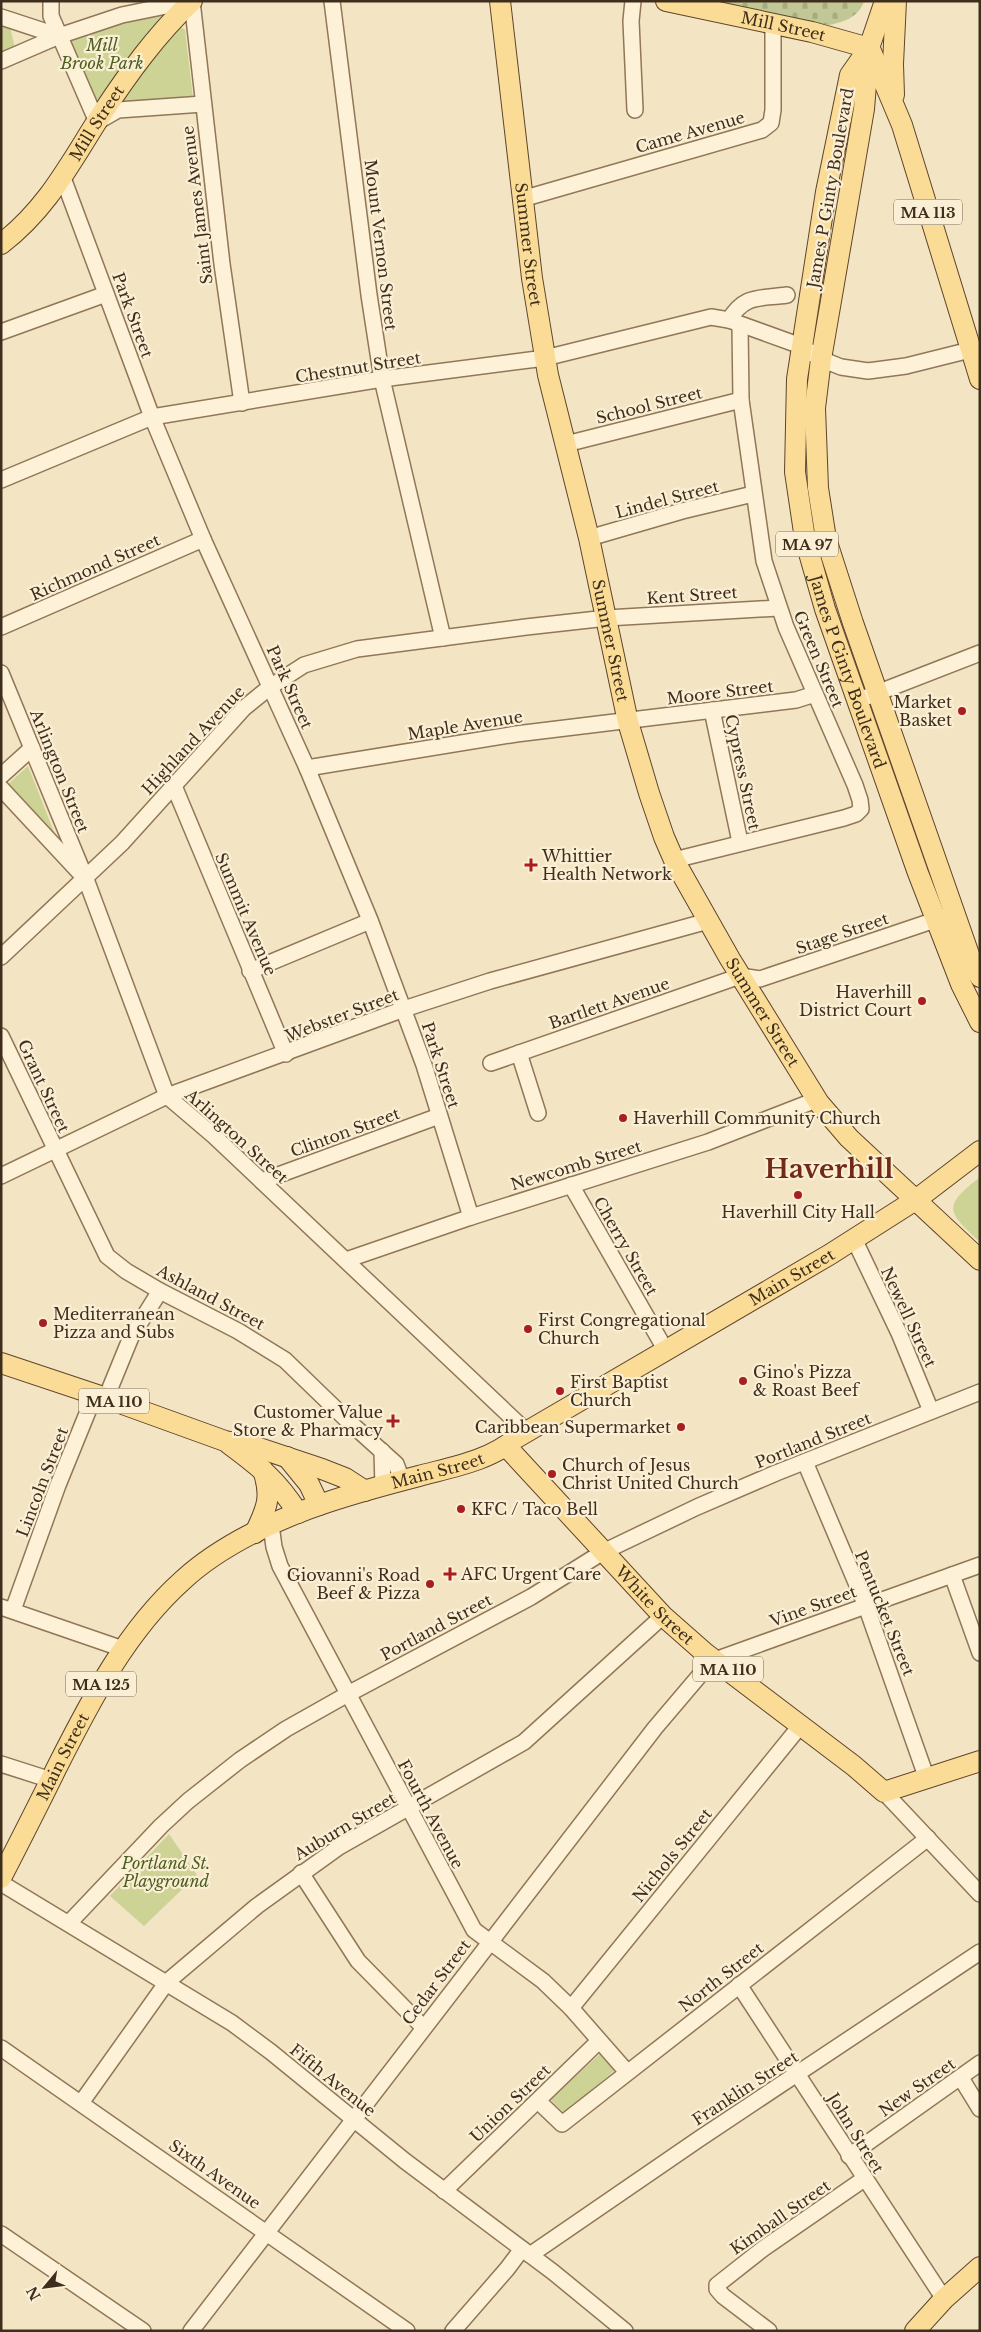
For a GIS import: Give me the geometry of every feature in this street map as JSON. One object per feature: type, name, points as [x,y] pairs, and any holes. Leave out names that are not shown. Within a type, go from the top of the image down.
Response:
[{"type":"main road","name":"Mill Street","points":[[1,244],[29,221],[63,178],[97,122],[162,31],[192,1]]},
{"type":"main road","name":"Summer Street","points":[[500,1],[522,199],[545,358],[589,538],[628,722],[649,793],[674,860],[740,976],[816,1100],[849,1138],[917,1199],[980,1260]]},
{"type":"main road","name":"Mill Street","points":[[666,1],[773,24],[869,48]]},
{"type":"main road","name":"MA 97","points":[[869,48],[885,1]]},
{"type":"main road","points":[[894,107],[893,64],[896,1]]},
{"type":"main road","name":"MA 113","points":[[869,48],[894,107],[980,379]]},
{"type":"main road","name":"James P Ginty Boulevard","points":[[869,48],[850,75],[840,119],[796,379],[795,472],[799,505],[812,568],[936,919],[961,984],[980,1022]]},
{"type":"main road","name":"James P Ginty Boulevard","points":[[869,48],[864,109],[821,360],[815,408],[817,471],[821,514],[834,563],[877,691],[973,966],[980,978]]},
{"type":"main road","name":"Main Street","points":[[1,1878],[88,1708],[123,1649],[184,1578],[210,1560],[263,1529],[298,1513],[374,1488],[474,1461],[506,1446],[666,1349],[854,1239],[917,1199],[980,1151]]},
{"type":"main road","name":"MA 110","points":[[1,1363],[225,1441],[250,1445],[374,1488]]},
{"type":"main road","name":"MA 110","points":[[225,1441],[263,1470],[282,1488],[298,1513]]},
{"type":"main road","name":"White Street","points":[[506,1446],[663,1616],[715,1660],[801,1725],[884,1792]]},
{"type":"main road","points":[[288,1458],[309,1484],[319,1505]]},
{"type":"main road","points":[[263,1470],[269,1488],[263,1529]]},
{"type":"main road","points":[[884,1792],[980,1761]]},
{"type":"main road","points":[[922,2328],[944,2299],[980,2267]]},
{"type":"street","points":[[51,1],[51,16],[97,122],[118,110],[203,104]]},
{"type":"street","points":[[1,61],[59,36],[122,15],[192,1]]},
{"type":"street","name":"Saint James Avenue","points":[[192,1],[230,324],[242,403]]},
{"type":"street","name":"Mount Vernon Street","points":[[332,1],[369,295],[382,379],[443,638]]},
{"type":"street","points":[[632,1],[631,21],[635,110]]},
{"type":"street","points":[[1,17],[59,36]]},
{"type":"street","name":"Came Avenue","points":[[522,199],[762,130],[771,123],[773,110],[773,24]]},
{"type":"street","name":"Park Street","points":[[63,178],[152,417],[203,539],[307,768],[370,920],[404,1010],[471,1216]]},
{"type":"street","points":[[1,332],[106,294]]},
{"type":"street","points":[[734,323],[736,308],[743,302],[787,295]]},
{"type":"street","name":"Chestnut Street","points":[[1,480],[152,417],[382,379],[545,358],[711,317],[801,346],[821,360],[841,367],[868,371],[906,366],[970,350]]},
{"type":"street","name":"Green Street","points":[[674,860],[740,842],[844,818],[856,814],[861,809],[855,785],[778,608],[764,561],[741,400],[734,323]]},
{"type":"street","name":"School Street","points":[[566,444],[741,400]]},
{"type":"street","name":"Lindel Street","points":[[589,538],[753,494]]},
{"type":"street","name":"Richmond Street","points":[[1,628],[203,539]]},
{"type":"street","name":"Kent Street","points":[[607,618],[778,608]]},
{"type":"street","name":"Highland Avenue","points":[[1,957],[122,843],[231,721],[270,686],[304,664],[357,649],[607,618]]},
{"type":"street","points":[[859,700],[877,691],[980,653]]},
{"type":"street","name":"Arlington Street","points":[[1,673],[85,878],[167,1096],[262,1181],[527,1432]]},
{"type":"street","name":"Moore Street","points":[[628,722],[796,700],[815,694]]},
{"type":"street","name":"Cypress Street","points":[[712,710],[740,842]]},
{"type":"street","name":"Maple Avenue","points":[[307,768],[516,734],[628,722]]},
{"type":"street","points":[[1,776],[32,748]]},
{"type":"street","name":"Summit Avenue","points":[[174,786],[286,1054]]},
{"type":"street","points":[[1,788],[85,878]]},
{"type":"street","name":"Stage Street","points":[[740,976],[760,979],[955,914]]},
{"type":"street","points":[[250,971],[370,920]]},
{"type":"street","name":"Webster Street","points":[[1,1176],[167,1096],[404,1010],[490,981],[708,921]]},
{"type":"street","name":"Bartlett Avenue","points":[[491,1063],[740,976]]},
{"type":"street","name":"Grant Street","points":[[1,1036],[56,1151]]},
{"type":"street","points":[[518,1053],[538,1113]]},
{"type":"street","name":"Newcomb Street","points":[[346,1260],[471,1216],[708,1142],[816,1100]]},
{"type":"street","name":"Clinton Street","points":[[262,1181],[439,1116]]},
{"type":"street","name":"Ashland Street","points":[[56,1151],[107,1256],[126,1271],[160,1291],[238,1331],[285,1360],[396,1464],[402,1480]]},
{"type":"street","name":"Cherry Street","points":[[571,1185],[666,1349]]},
{"type":"street","name":"Newell Street","points":[[854,1239],[900,1333],[930,1411]]},
{"type":"street","name":"Lincoln Street","points":[[7,1608],[58,1485],[100,1396],[131,1337],[160,1291]]},
{"type":"street","name":"Portland Street","points":[[69,1923],[161,1826],[211,1782],[286,1729],[531,1597],[603,1552],[697,1507],[980,1392]]},
{"type":"street","points":[[374,1488],[382,1451]]},
{"type":"street","name":"Pentucket Street","points":[[805,1462],[866,1606],[927,1779]]},
{"type":"street","name":"Fourth Avenue","points":[[263,1529],[274,1547],[280,1566],[474,1930],[542,1981],[571,2008],[627,2072]]},
{"type":"street","name":"Vine Street","points":[[715,1660],[980,1565]]},
{"type":"street","points":[[952,1575],[980,1653]]},
{"type":"street","points":[[7,1608],[123,1649]]},
{"type":"street","name":"Auburn Street","points":[[81,2103],[166,1982],[257,1906],[339,1846],[514,1749],[534,1734],[663,1616]]},
{"type":"street","name":"Cedar Street","points":[[196,2329],[266,2232],[488,1942],[655,1728],[715,1660]]},
{"type":"street","name":"Nichols Street","points":[[571,2008],[801,1725]]},
{"type":"street","points":[[1,1764],[51,1780]]},
{"type":"street","points":[[884,1792],[980,1894]]},
{"type":"street","name":"North Street","points":[[538,2101],[562,2124],[928,1838]]},
{"type":"street","points":[[301,1873],[358,1961],[423,2027]]},
{"type":"street","name":"Fifth Avenue","points":[[1,1883],[232,2023],[271,2052],[352,2120],[526,2252],[625,2331]]},
{"type":"street","name":"Franklin Street","points":[[453,2331],[508,2269],[526,2252],[565,2229],[980,1952]]},
{"type":"street","name":"John Street","points":[[739,1985],[798,2074],[864,2180],[944,2299]]},
{"type":"street","name":"Union Street","points":[[444,2190],[599,2041]]},
{"type":"street","name":"Sixth Avenue","points":[[1,2048],[408,2331]]},
{"type":"street","name":"New Street","points":[[849,2156],[980,2063]]},
{"type":"street","points":[[961,2078],[980,2110]]},
{"type":"street","name":"Kimball Street","points":[[769,2331],[722,2296],[716,2285],[764,2248],[864,2180]]},
{"type":"street","points":[[1,2234],[144,2331]]},
{"type":"green space","points":[[715,1],[864,1],[862,7],[855,15],[829,25]]},
{"type":"green space","name":"Mill Brook Park","points":[[161,12],[163,15],[161,20],[101,98],[97,100],[94,98],[69,41],[71,37]]},
{"type":"green space","points":[[180,26],[185,30],[193,98],[126,104],[120,101],[171,30]]},
{"type":"green space","points":[[10,27],[15,48],[1,52],[1,28]]},
{"type":"green space","points":[[28,766],[58,842],[6,786]]},
{"type":"green space","points":[[980,1177],[980,1242],[955,1216],[953,1209],[959,1195]]},
{"type":"green space","name":"Portland St. Playground","points":[[169,1834],[197,1875],[144,1926],[110,1896]]},
{"type":"green space","points":[[600,2054],[614,2071],[564,2113],[550,2099]]},
{"type":"place","name":"Market Basket","points":[[962,711]]},
{"type":"place","name":"Whittier Health Network","points":[[531,865]]},
{"type":"place","name":"Haverhill District Court","points":[[922,1001]]},
{"type":"place","name":"Haverhill Community Church","points":[[623,1118]]},
{"type":"place","name":"Haverhill City Hall","points":[[798,1195]]},
{"type":"place","name":"Mediterranean Pizza and Subs","points":[[43,1323]]},
{"type":"place","name":"First Congregational Church","points":[[528,1329]]},
{"type":"place","name":"Gino's Pizza & Roast Beef","points":[[743,1381]]},
{"type":"place","name":"First Baptist Church","points":[[560,1391]]},
{"type":"place","name":"Customer Value Store & Pharmacy","points":[[393,1421]]},
{"type":"place","name":"Caribbean Supermarket","points":[[681,1427]]},
{"type":"place","name":"Church of Jesus Christ United Church","points":[[552,1474]]},
{"type":"place","name":"KFC / Taco Bell","points":[[461,1509]]},
{"type":"place","name":"AFC Urgent Care","points":[[450,1574]]},
{"type":"place","name":"Giovanni's Road Beef & Pizza","points":[[430,1584]]},
{"type":"district","name":"Haverhill","points":[[829,1169]]}]
